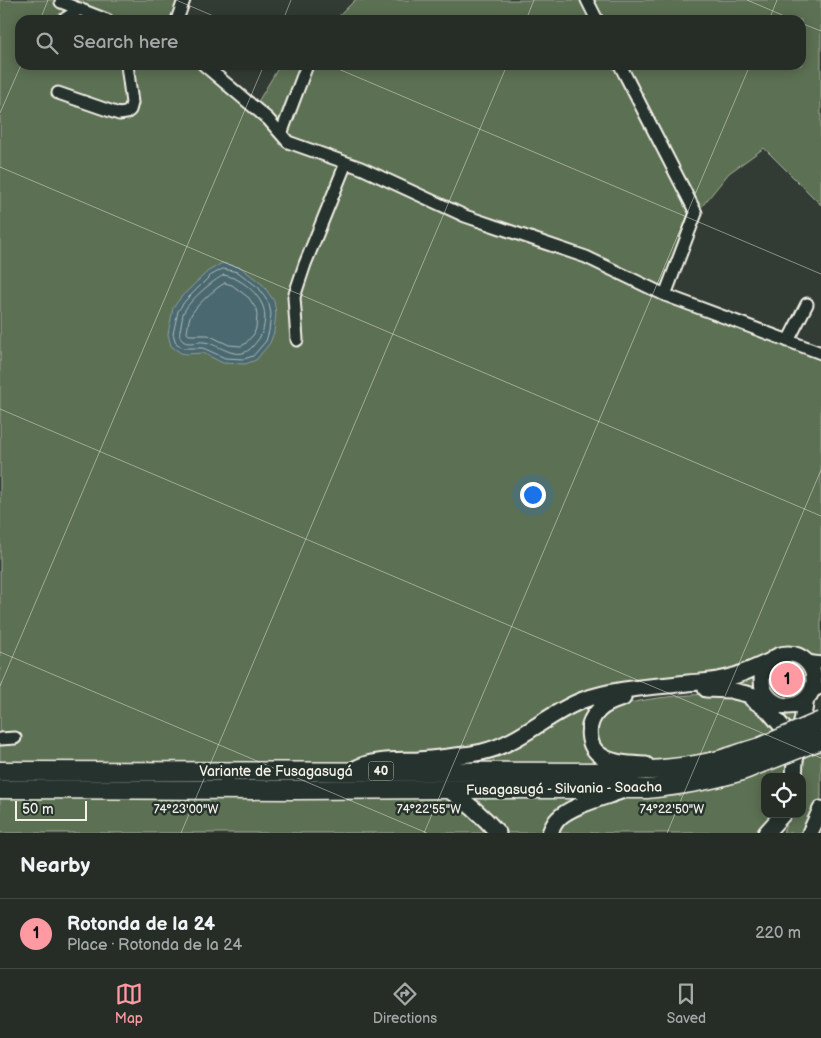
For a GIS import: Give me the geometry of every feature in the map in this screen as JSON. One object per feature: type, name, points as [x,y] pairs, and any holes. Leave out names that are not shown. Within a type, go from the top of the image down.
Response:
[{"type":"highway","name":"40","points":[[764,754],[821,722]]},
{"type":"highway","name":"40","points":[[764,754],[821,740]]},
{"type":"highway","name":"Variante de Fusagasugá","points":[[0,771],[612,772],[643,771],[764,754]]},
{"type":"highway","name":"Fusagasugá - Silvania - Soacha","points":[[447,789],[628,789],[672,787],[696,783],[740,771],[764,754]]},
{"type":"highway","name":"Variante de Fusagasugá","points":[[0,789],[447,789]]},
{"type":"main road","name":"40","points":[[353,771],[359,767],[377,762],[443,758],[485,751],[514,739],[582,700],[602,695],[720,680],[740,674],[768,662],[776,656],[787,653],[806,660]]},
{"type":"main road","points":[[794,773],[795,761],[813,693],[814,676],[806,660]]},
{"type":"main road","points":[[768,662],[763,671],[761,681],[763,690],[774,702],[795,761]]},
{"type":"main road","name":"40","points":[[672,767],[620,762],[604,757],[595,750],[589,734],[590,725],[597,711],[611,702],[634,695],[709,688],[730,690],[786,706],[800,703],[813,693]]},
{"type":"main road","points":[[737,692],[753,699],[768,710],[785,730]]},
{"type":"main road","points":[[447,789],[463,799],[486,820],[495,832]]},
{"type":"main road","name":"40","points":[[550,833],[558,818],[564,813],[628,789]]},
{"type":"main road","points":[[810,833],[821,809]]},
{"type":"main road","points":[[766,833],[779,818]]},
{"type":"main road","points":[[777,833],[782,818]]},
{"type":"street","points":[[179,15],[184,0]]},
{"type":"street","points":[[587,0],[594,15]]},
{"type":"street","points":[[62,2],[95,15]]},
{"type":"street","points":[[71,15],[80,9]]},
{"type":"street","points":[[58,93],[108,111],[119,114],[126,113],[130,110],[132,104],[128,70]]},
{"type":"street","points":[[210,70],[268,119],[288,142],[361,168],[465,216],[586,258],[665,295],[821,353]]},
{"type":"street","points":[[281,134],[305,70]]},
{"type":"street","points":[[623,70],[696,213],[665,295]]},
{"type":"street","points":[[297,340],[294,298],[305,264],[346,163]]},
{"type":"street","points":[[788,340],[807,304]]},
{"type":"street","points":[[806,660],[821,663]]},
{"type":"street","points":[[0,739],[15,738]]},
{"type":"green space","points":[[0,0],[188,0],[182,15],[15,15],[15,70],[203,70],[266,122],[286,145],[360,172],[821,357],[821,660],[811,658],[802,651],[792,648],[781,648],[719,674],[636,683],[483,746],[350,765],[0,765]]},
{"type":"green space","points":[[355,0],[583,0],[590,15],[340,15]]},
{"type":"green space","points":[[591,0],[821,0],[821,205],[764,148],[729,173],[699,210],[627,70],[806,70],[806,15],[598,15]]},
{"type":"green space","points":[[277,70],[619,70],[692,213],[663,290],[466,213],[291,139],[256,105]]},
{"type":"green space","points":[[792,660],[799,663],[805,669],[808,680],[807,688],[799,697],[792,700],[784,700],[777,697],[769,688],[768,676],[771,669],[780,661]]},
{"type":"green space","points":[[756,674],[757,690],[731,685],[719,685],[642,692],[726,684]]},
{"type":"green space","points":[[709,694],[733,697],[749,704],[766,717],[780,732],[717,754],[672,761],[631,758],[607,752],[596,742],[599,718],[618,706],[650,699]]},
{"type":"green space","points":[[607,698],[597,704],[587,716],[583,737],[586,747],[592,755],[610,766],[417,765],[460,762],[492,755],[515,745],[577,710]]},
{"type":"green space","points":[[798,709],[795,731],[790,728],[785,711],[790,712]]},
{"type":"green space","points":[[821,747],[821,798],[803,833],[783,833],[789,818],[806,818],[806,773],[801,773],[803,754]]},
{"type":"green space","points":[[788,759],[788,773],[761,773],[761,818],[772,818],[757,833],[558,833],[560,826],[568,818],[629,795]]},
{"type":"green space","points":[[0,794],[445,795],[459,803],[490,833],[0,833]]},
{"type":"green space","points":[[596,794],[546,833],[507,833],[491,816],[466,795]]},
{"type":"water","points":[[222,263],[240,267],[263,285],[274,301],[276,313],[274,332],[270,343],[256,360],[245,364],[223,363],[203,353],[181,353],[171,346],[168,334],[173,308],[181,297],[207,272]]},
{"type":"place","name":"Rotonda de la 24","points":[[787,679]]}]
